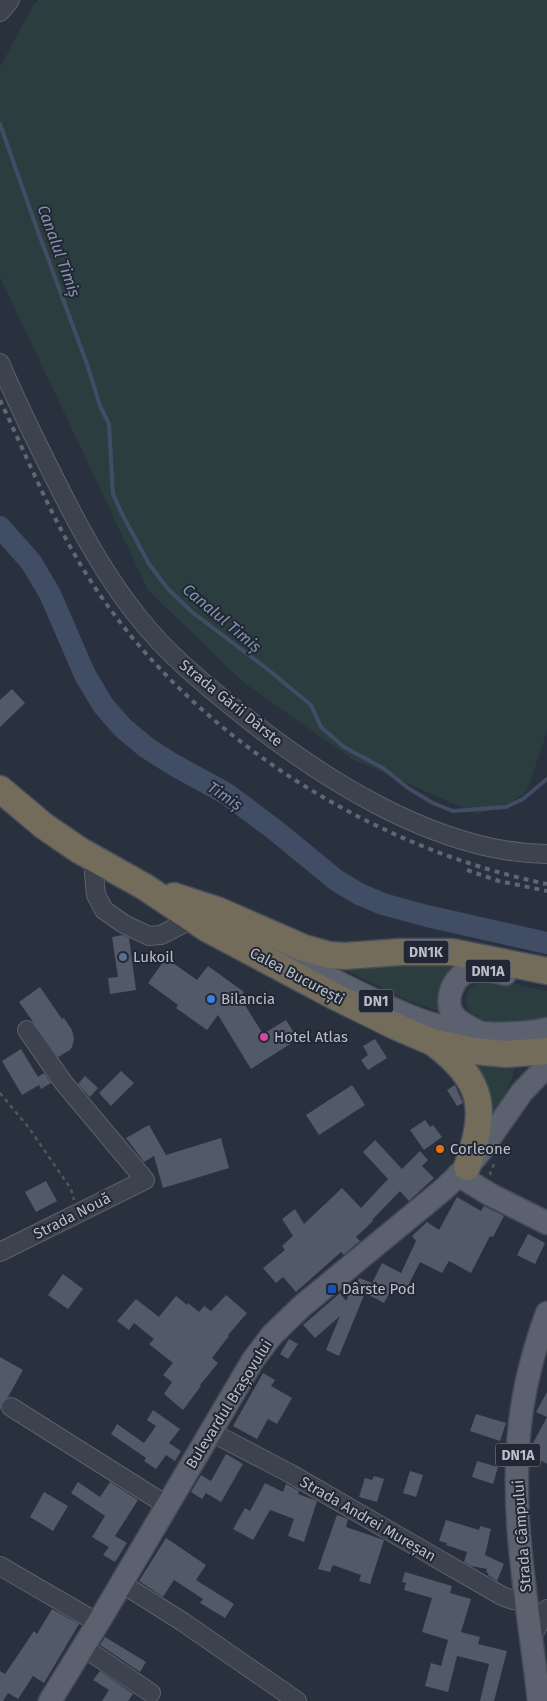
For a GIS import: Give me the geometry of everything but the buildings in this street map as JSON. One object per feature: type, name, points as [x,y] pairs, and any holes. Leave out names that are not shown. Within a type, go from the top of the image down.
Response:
[{"type":"highway","name":"Calea București","points":[[6,798],[94,860],[145,887],[206,928],[397,1027],[432,1042],[474,1051],[506,1054],[547,1051]]},
{"type":"highway","name":"DN1K","points":[[145,887],[217,910],[304,948],[329,955],[352,956],[401,952],[452,952],[547,971]]},
{"type":"highway","points":[[432,1042],[458,1064],[469,1077],[476,1090],[479,1122],[474,1148],[463,1171]]},
{"type":"main road","name":"Calea București","points":[[145,887],[407,1015],[446,1028],[480,1032],[506,1033],[547,1029]]},
{"type":"main road","name":"DN1A","points":[[480,1032],[462,1023],[453,1015],[450,1004],[456,979],[464,973],[472,970],[482,970],[547,983]]},
{"type":"main road","name":"Bulevardul Brașovului","points":[[50,1701],[98,1624],[263,1346],[282,1323],[463,1171],[480,1152],[522,1092],[547,1066]]},
{"type":"main road","points":[[463,1171],[491,1195],[547,1223]]},
{"type":"main road","name":"Strada Câmpului","points":[[539,1701],[532,1637],[537,1605],[521,1552],[518,1494],[520,1425],[531,1363],[547,1313]]},
{"type":"street","points":[[0,12],[10,0]]},
{"type":"street","name":"Strada Gării Dârste","points":[[0,363],[27,425],[102,567],[140,619],[187,670],[257,727],[327,776],[375,804],[450,836],[491,847],[530,854],[547,854]]},
{"type":"street","points":[[94,860],[96,895],[104,910],[124,924],[149,936],[160,935],[192,919]]},
{"type":"street","name":"Strada Nouă","points":[[0,1252],[145,1180],[63,1082],[27,1030]]},
{"type":"street","points":[[11,1407],[168,1506]]},
{"type":"street","name":"Strada Andrei Mureșan","points":[[211,1432],[291,1474],[502,1596],[537,1605]]},
{"type":"street","points":[[0,1566],[98,1624]]},
{"type":"street","points":[[121,1583],[183,1622],[297,1701]]},
{"type":"street","points":[[83,1647],[151,1693]]},
{"type":"path","points":[[0,1093],[29,1128],[70,1189],[79,1213]]},
{"type":"path","points":[[495,1182],[490,1173],[496,1159]]},
{"type":"shaded area","points":[[39,0],[547,0],[547,731],[527,791],[508,805],[477,814],[352,759],[243,682],[148,590],[0,277],[0,67],[34,4]]},
{"type":"shaded area","points":[[456,959],[453,1016],[406,1000],[326,960]]},
{"type":"shaded area","points":[[481,979],[494,979],[547,991],[547,1023],[500,1023],[488,1021],[477,1016],[469,1010],[466,998],[470,989]]},
{"type":"shaded area","points":[[476,1060],[514,1066],[510,1084],[492,1117],[475,1067]]},
{"type":"waterway","name":"Canalul Timiș","points":[[0,124],[87,364],[100,406],[109,424],[113,494],[149,564],[168,589],[192,612],[311,705],[321,727],[344,747],[383,768],[408,788],[433,803],[453,811],[506,807],[523,799],[547,779]]},
{"type":"waterway","name":"Timiș","points":[[0,527],[31,562],[50,594],[85,675],[103,705],[122,727],[147,748],[227,794],[336,880],[359,894],[383,904],[427,916],[547,943]]},
{"type":"railway","points":[[0,400],[50,508],[85,572],[126,629],[173,682],[227,730],[285,773],[347,811],[412,842],[479,866],[547,884]]},
{"type":"railway","points":[[467,870],[499,881],[547,891]]},
{"type":"place","name":"Lukoil","points":[[123,957]]},
{"type":"place","name":"Bilancia","points":[[211,999]]},
{"type":"place","name":"Hotel Atlas","points":[[264,1037]]},
{"type":"place","name":"Corleone","points":[[440,1149]]},
{"type":"place","name":"Dârste Pod","points":[[332,1289]]}]
